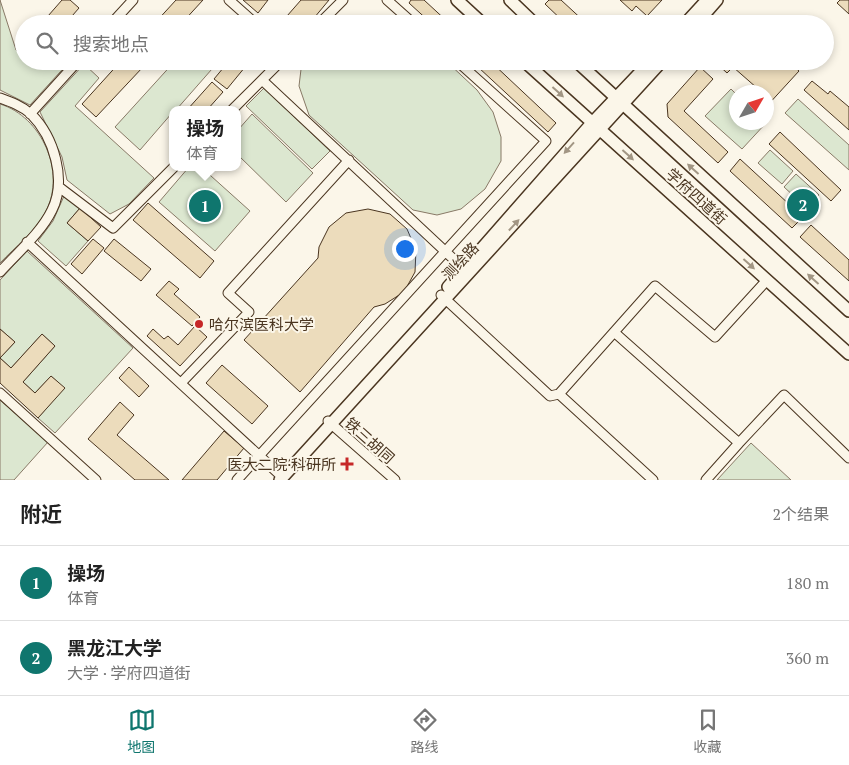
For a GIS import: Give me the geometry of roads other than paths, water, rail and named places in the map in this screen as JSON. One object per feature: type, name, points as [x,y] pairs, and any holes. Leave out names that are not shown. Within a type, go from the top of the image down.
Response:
[{"type":"main road","points":[[457,0],[473,15]]},
{"type":"main road","points":[[510,0],[526,15]]},
{"type":"main road","points":[[693,15],[707,0]]},
{"type":"main road","points":[[704,15],[718,0]]},
{"type":"main road","name":"学府四道街","points":[[534,70],[849,354]]},
{"type":"main road","name":"学府四道街","points":[[585,70],[849,311]]},
{"type":"main road","name":"测绘路","points":[[619,102],[643,70]]},
{"type":"main road","name":"测绘路","points":[[443,297],[463,268],[596,126],[653,70]]},
{"type":"main road","name":"测绘路","points":[[278,478],[596,126]]},
{"type":"street","points":[[119,15],[133,0]]},
{"type":"street","points":[[229,0],[246,15]]},
{"type":"street","points":[[328,15],[343,0]]},
{"type":"street","points":[[387,0],[404,15]]},
{"type":"street","points":[[30,114],[70,70]]},
{"type":"street","points":[[236,106],[272,70]]},
{"type":"street","points":[[237,480],[546,141],[466,70]]},
{"type":"street","points":[[262,80],[446,250],[463,268]]},
{"type":"street","points":[[0,98],[30,114],[40,126],[54,155],[59,171],[59,187],[52,212],[0,272]]},
{"type":"street","points":[[181,382],[249,312],[228,293],[349,160]]},
{"type":"street","points":[[59,187],[113,228],[170,171]]},
{"type":"street","points":[[27,242],[260,455],[278,478]]},
{"type":"street","points":[[443,297],[550,396],[559,394],[655,286],[715,337],[767,280]]},
{"type":"street","points":[[614,332],[739,443]]},
{"type":"street","points":[[0,393],[96,480]]},
{"type":"street","points":[[559,394],[653,480]]},
{"type":"street","points":[[706,480],[784,395],[849,458]]},
{"type":"street","name":"铁三胡同","points":[[330,422],[395,480]]},
{"type":"place","name":"黑龙江大学","points":[[803,205]]},
{"type":"place","name":"操场","points":[[205,206]]},
{"type":"place","name":"哈尔滨医科大学","points":[[199,324]]},
{"type":"place","name":"医大二院·科研所","points":[[347,464]]}]
